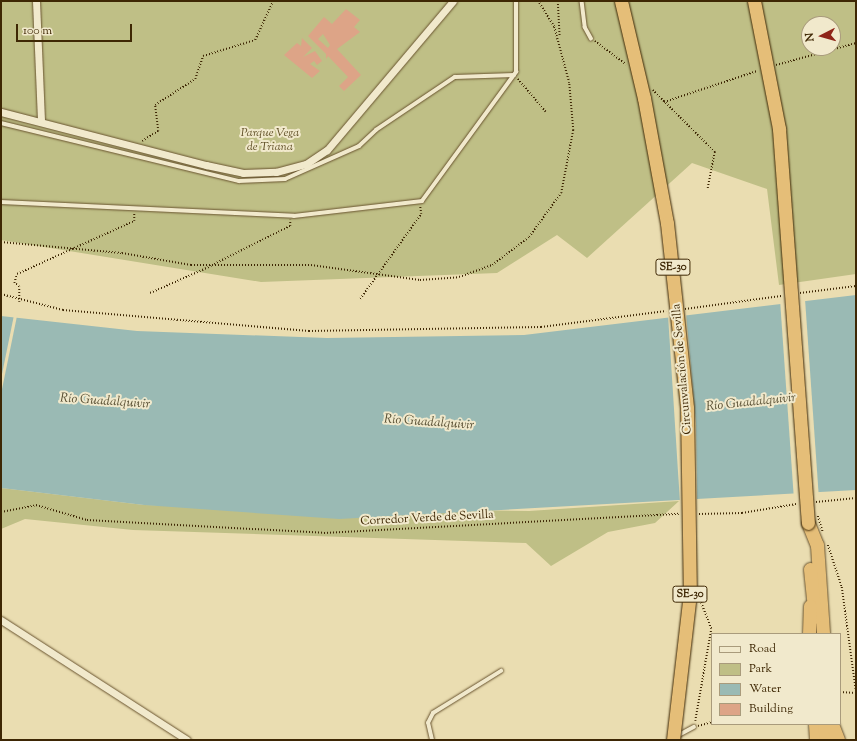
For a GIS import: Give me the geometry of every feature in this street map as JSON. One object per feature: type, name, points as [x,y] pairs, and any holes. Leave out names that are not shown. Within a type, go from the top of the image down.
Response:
[{"type":"highway","name":"Circunvalación de Sevilla","points":[[621,1],[667,223],[683,360],[691,497],[685,651],[673,740]]},
{"type":"highway","points":[[754,1],[779,136],[808,523],[812,598],[816,633]]},
{"type":"highway","points":[[808,523],[817,545],[823,633]]},
{"type":"highway","points":[[809,633],[812,598]]},
{"type":"highway","points":[[680,740],[688,662],[685,651]]},
{"type":"highway","points":[[815,725],[816,740]]},
{"type":"highway","points":[[824,725],[826,740]]},
{"type":"highway","points":[[832,725],[838,740]]},
{"type":"street","points":[[36,1],[41,122]]},
{"type":"street","points":[[1,112],[243,173],[276,172],[306,164],[347,129],[452,1]]},
{"type":"street","points":[[1,620],[188,740]]},
{"type":"lane","points":[[1,202],[290,216],[420,201],[514,75],[516,1]]},
{"type":"lane","points":[[582,1],[585,27],[591,38]]},
{"type":"lane","points":[[1,123],[238,181],[285,179],[359,146],[376,130],[455,77],[514,75]]},
{"type":"lane","points":[[432,740],[428,723],[433,713],[501,671]]},
{"type":"lane","points":[[669,740],[694,727]]},
{"type":"path","points":[[133,146],[158,132],[155,105],[195,79],[203,56],[254,40],[272,1]]},
{"type":"path","points":[[1,242],[212,265],[311,265],[420,280],[459,277],[492,265],[530,237],[561,193],[573,130],[569,83],[554,27],[538,1]]},
{"type":"path","points":[[558,1],[560,36]]},
{"type":"path","points":[[591,38],[631,69]]},
{"type":"path","points":[[514,75],[546,112]]},
{"type":"path","points":[[647,85],[715,152],[708,188]]},
{"type":"path","points":[[360,299],[421,214],[420,201]]},
{"type":"path","points":[[19,302],[19,287],[14,283],[17,274],[134,221],[134,209]]},
{"type":"path","points":[[150,293],[212,265],[290,226],[290,216]]},
{"type":"path","points":[[796,294],[856,286]]},
{"type":"path","points":[[1,294],[63,310],[309,331],[541,327],[674,310]]},
{"type":"path","points":[[681,309],[788,295]]},
{"type":"path","points":[[856,498],[814,502],[842,587],[856,690]]},
{"type":"path","points":[[696,514],[742,513],[798,504]]},
{"type":"path","name":"Corredor Verde de Sevilla","points":[[1,512],[36,505],[87,520],[324,533],[680,514]]},
{"type":"path","points":[[697,593],[711,629],[694,727],[711,722]]},
{"type":"path","points":[[841,692],[856,693]]},
{"type":"green space","name":"Parque Vega de Triana","points":[[1,1],[856,1],[856,274],[779,285],[767,189],[692,163],[587,258],[557,235],[497,273],[261,282],[1,240]]},
{"type":"green space","points":[[1,488],[144,505],[529,511],[679,501],[655,523],[608,532],[551,566],[526,543],[133,530],[25,519],[1,529]]},
{"type":"water","name":"Río Guadalquivir","points":[[856,295],[856,490],[339,519],[144,505],[1,488],[1,316],[137,331],[327,338],[524,335]]},
{"type":"pier","points":[[805,299],[819,495],[794,496],[780,301]]},
{"type":"pier","points":[[686,313],[696,424],[697,502],[680,503],[668,315]]},
{"type":"pier","points":[[14,315],[17,316],[1,394],[1,379]]},
{"type":"building","points":[[346,9],[360,20],[354,27],[360,32],[337,49],[361,75],[344,91],[339,86],[348,77],[328,56],[326,59],[326,54],[308,36],[324,17],[332,24]],"holes":[[[323,34],[330,45],[328,48],[318,39]]]},
{"type":"building","points":[[302,38],[312,48],[303,57],[315,51],[322,61],[317,65],[314,61],[310,64],[320,71],[312,78],[284,55],[297,43],[301,46]]}]
